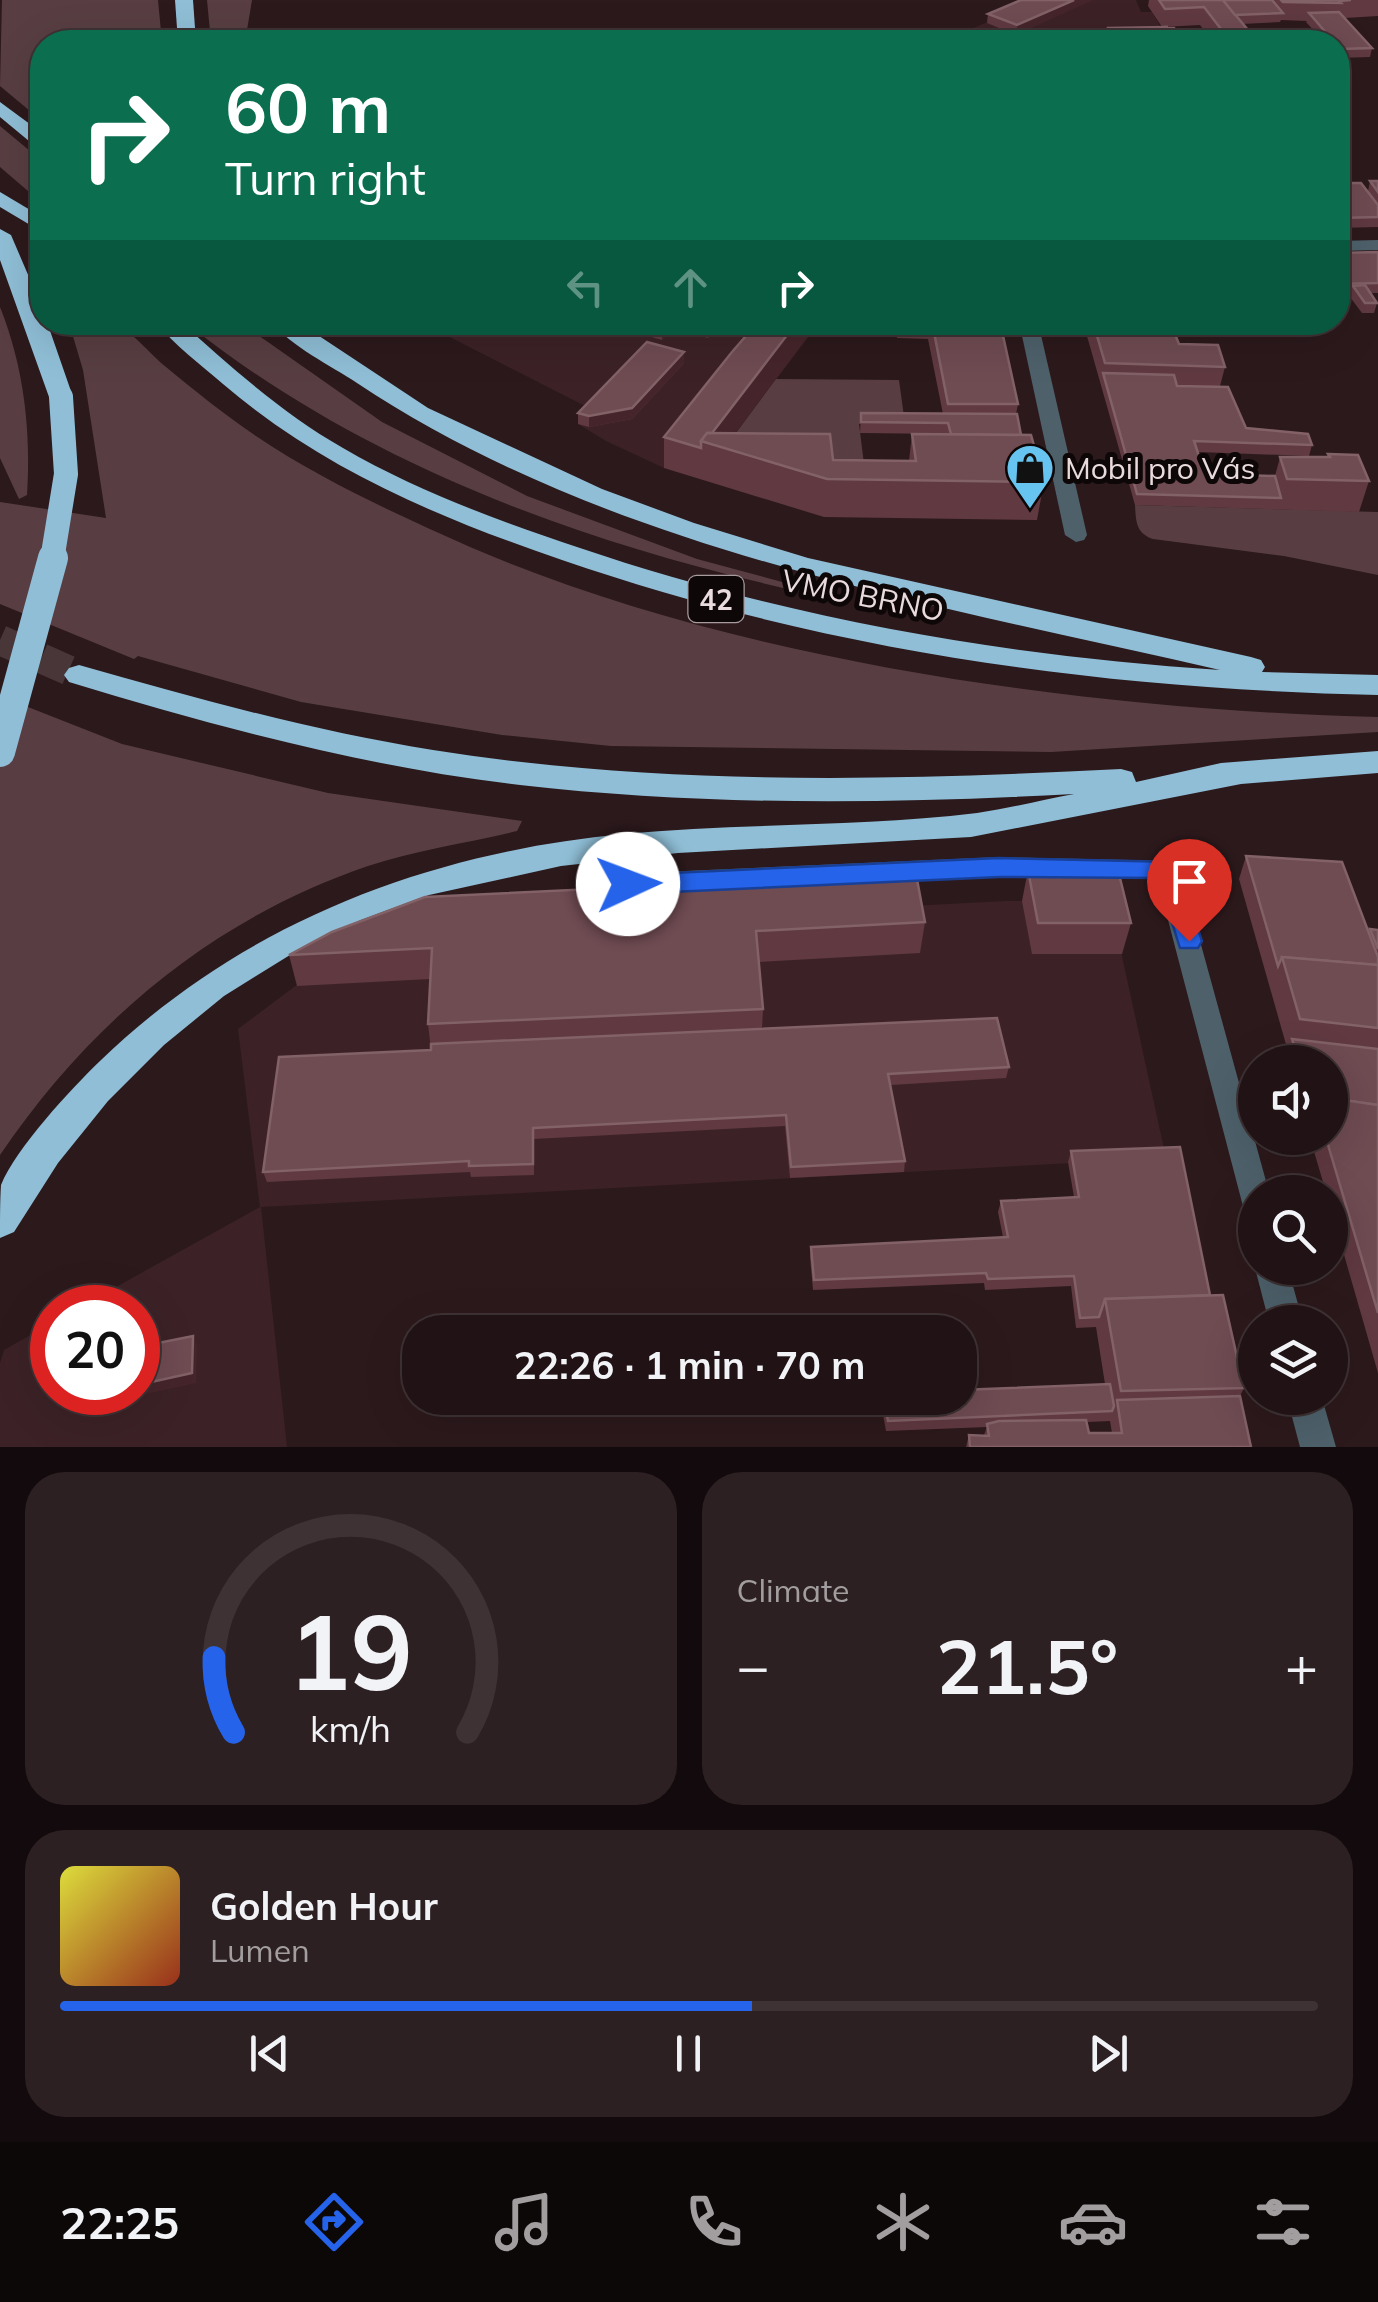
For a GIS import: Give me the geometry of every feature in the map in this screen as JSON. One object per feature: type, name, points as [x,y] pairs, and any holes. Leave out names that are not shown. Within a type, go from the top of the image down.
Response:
[{"type":"highway","points":[[184,0],[185,30]]},
{"type":"highway","points":[[0,108],[30,132]]},
{"type":"highway","points":[[0,198],[30,218]]},
{"type":"highway","points":[[0,235],[30,305]]},
{"type":"highway","points":[[0,752],[50,580],[66,474],[61,397],[40,335]]},
{"type":"highway","name":"VMO BRNO","points":[[181,335],[250,395],[332,452],[457,513],[617,572],[742,606],[894,640],[1079,668],[1378,685]]},
{"type":"highway","name":"42","points":[[302,335],[419,413],[593,494],[685,529],[803,565],[912,592],[1332,685]]},
{"type":"highway","points":[[79,675],[196,711],[318,740],[436,762],[690,788],[869,790],[1378,762]]},
{"type":"highway","points":[[0,1220],[66,1122],[120,1063],[176,1011],[296,933],[367,901],[505,864],[619,848],[974,824],[1239,772]]},
{"type":"street","points":[[1350,246],[1378,245]]},
{"type":"street","points":[[1031,335],[1076,536]]},
{"type":"street","points":[[619,848],[628,884],[999,867],[1168,868],[1249,1175]]},
{"type":"street","points":[[1310,1415],[1318,1447]]},
{"type":"shaded area","points":[[2,0],[158,0],[161,30],[30,30],[30,111],[0,86]]},
{"type":"shaded area","points":[[207,0],[252,0],[247,30],[210,30]]},
{"type":"shaded area","points":[[1040,0],[1136,0],[1141,12],[1152,12],[1162,30],[969,30]]},
{"type":"shaded area","points":[[0,126],[30,151],[30,193],[0,167]]},
{"type":"shaded area","points":[[0,307],[15,353],[27,423],[27,495],[19,499],[0,458]]},
{"type":"shaded area","points":[[73,335],[132,335],[166,367],[256,436],[360,496],[470,547],[574,587],[684,621],[798,649],[1034,690],[1151,704],[1378,717],[1378,732],[1051,752],[611,746],[502,735],[301,702],[138,656],[134,659],[0,604],[0,502],[106,518],[83,370]]},
{"type":"shaded area","points":[[202,335],[258,335],[382,422],[527,496],[697,559],[819,592],[806,593],[723,573],[560,524],[403,458],[328,419],[255,374]]},
{"type":"shaded area","points":[[446,335],[810,335],[701,479],[664,468],[578,424],[591,409]]},
{"type":"shaded area","points":[[776,379],[899,380],[905,424],[859,424],[865,472],[707,472]]},
{"type":"shaded area","points":[[1135,505],[1378,512],[1378,575],[1284,556],[1153,539],[1140,530]]},
{"type":"shaded area","points":[[0,696],[122,744],[328,793],[522,821],[517,831],[386,860],[311,888],[207,945],[160,980],[74,1061],[0,1155]]},
{"type":"shaded area","points":[[1006,901],[1110,901],[1166,1158],[261,1207],[287,1447],[0,1447],[0,1363],[4,1350],[30,1335],[30,1415],[160,1415],[160,1285],[120,1285],[260,1207],[238,1029],[298,984],[775,913]]},
{"type":"building","points":[[1021,0],[1074,0],[1017,25],[988,14]]},
{"type":"building","points":[[1159,0],[1223,0],[1248,30],[1222,30],[1204,7],[1165,9]]},
{"type":"building","points":[[1223,0],[1272,0],[1283,13],[1235,15]]},
{"type":"building","points":[[1281,0],[1351,0],[1341,3]]},
{"type":"building","points":[[1339,12],[1372,48],[1350,49],[1350,30],[1324,30],[1309,13]]},
{"type":"building","points":[[1174,28],[1175,30],[1086,30]]},
{"type":"building","points":[[1350,183],[1361,183],[1378,205],[1378,217],[1350,218]]},
{"type":"building","points":[[1378,252],[1378,283],[1350,284],[1350,253]]},
{"type":"building","points":[[1365,285],[1377,303],[1365,303],[1353,286]]},
{"type":"building","points":[[747,335],[787,335],[712,433],[707,433],[701,448],[664,437]]},
{"type":"building","points":[[935,335],[1003,335],[1018,404],[948,404]]},
{"type":"building","points":[[1097,335],[1175,335],[1179,344],[1218,345],[1225,367],[1105,363]]},
{"type":"building","points":[[647,342],[684,352],[632,408],[589,416],[578,413]]},
{"type":"building","points":[[1103,373],[1174,375],[1177,386],[1228,387],[1246,428],[1308,434],[1312,445],[1194,441],[1205,474],[1275,476],[1281,498],[1137,494]]},
{"type":"building","points":[[861,413],[1017,414],[1021,435],[951,434],[948,423],[861,422]]},
{"type":"building","points":[[707,433],[830,434],[833,460],[916,461],[912,434],[1031,435],[1044,482],[827,479],[701,441]]},
{"type":"building","points":[[1328,454],[1358,455],[1369,481],[1287,479],[1280,457],[1330,457]]},
{"type":"building","points":[[1246,856],[1342,862],[1378,965],[1282,957],[1278,966]]},
{"type":"building","points":[[1028,870],[1118,870],[1131,923],[1038,923]]},
{"type":"building","points":[[916,874],[925,922],[756,931],[763,1009],[428,1024],[432,948],[289,955],[332,932],[425,897]]},
{"type":"building","points":[[1370,929],[1378,930],[1378,949]]},
{"type":"building","points":[[1282,957],[1378,965],[1378,1028],[1300,1019]]},
{"type":"building","points":[[997,1018],[1009,1067],[888,1074],[905,1161],[791,1167],[786,1115],[533,1128],[533,1164],[469,1166],[469,1161],[263,1172],[279,1057],[431,1050],[431,1044]]},
{"type":"building","points":[[1292,1039],[1344,1045],[1294,1045]]},
{"type":"building","points":[[1348,1046],[1378,1049],[1378,1105],[1348,1101]]},
{"type":"building","points":[[1348,1101],[1378,1105],[1378,1313],[1348,1212],[1348,1175],[1337,1175],[1331,1155],[1348,1155]]},
{"type":"building","points":[[1180,1147],[1210,1295],[1105,1299],[1099,1317],[1080,1318],[1074,1276],[988,1279],[986,1273],[814,1280],[811,1247],[1008,1237],[1001,1201],[1079,1197],[1071,1151]]},
{"type":"building","points":[[1223,1295],[1238,1361],[1238,1388],[1121,1391],[1105,1299]]},
{"type":"building","points":[[193,1336],[192,1373],[160,1380],[160,1343]]},
{"type":"building","points":[[1110,1384],[1114,1406],[1112,1411],[888,1421],[887,1415],[977,1415],[977,1389]]},
{"type":"building","points":[[1238,1396],[1238,1415],[1244,1415],[1251,1447],[970,1447],[969,1435],[989,1436],[987,1424],[999,1421],[1086,1420],[1089,1433],[1122,1433],[1117,1400]]},
{"type":"tunnel","points":[[0,640],[79,675]]},
{"type":"place","name":"Mobil pro Vás","points":[[1030,510]]},
{"type":"route","points":[[628,884],[999,867],[1168,868],[1189,941]]}]
